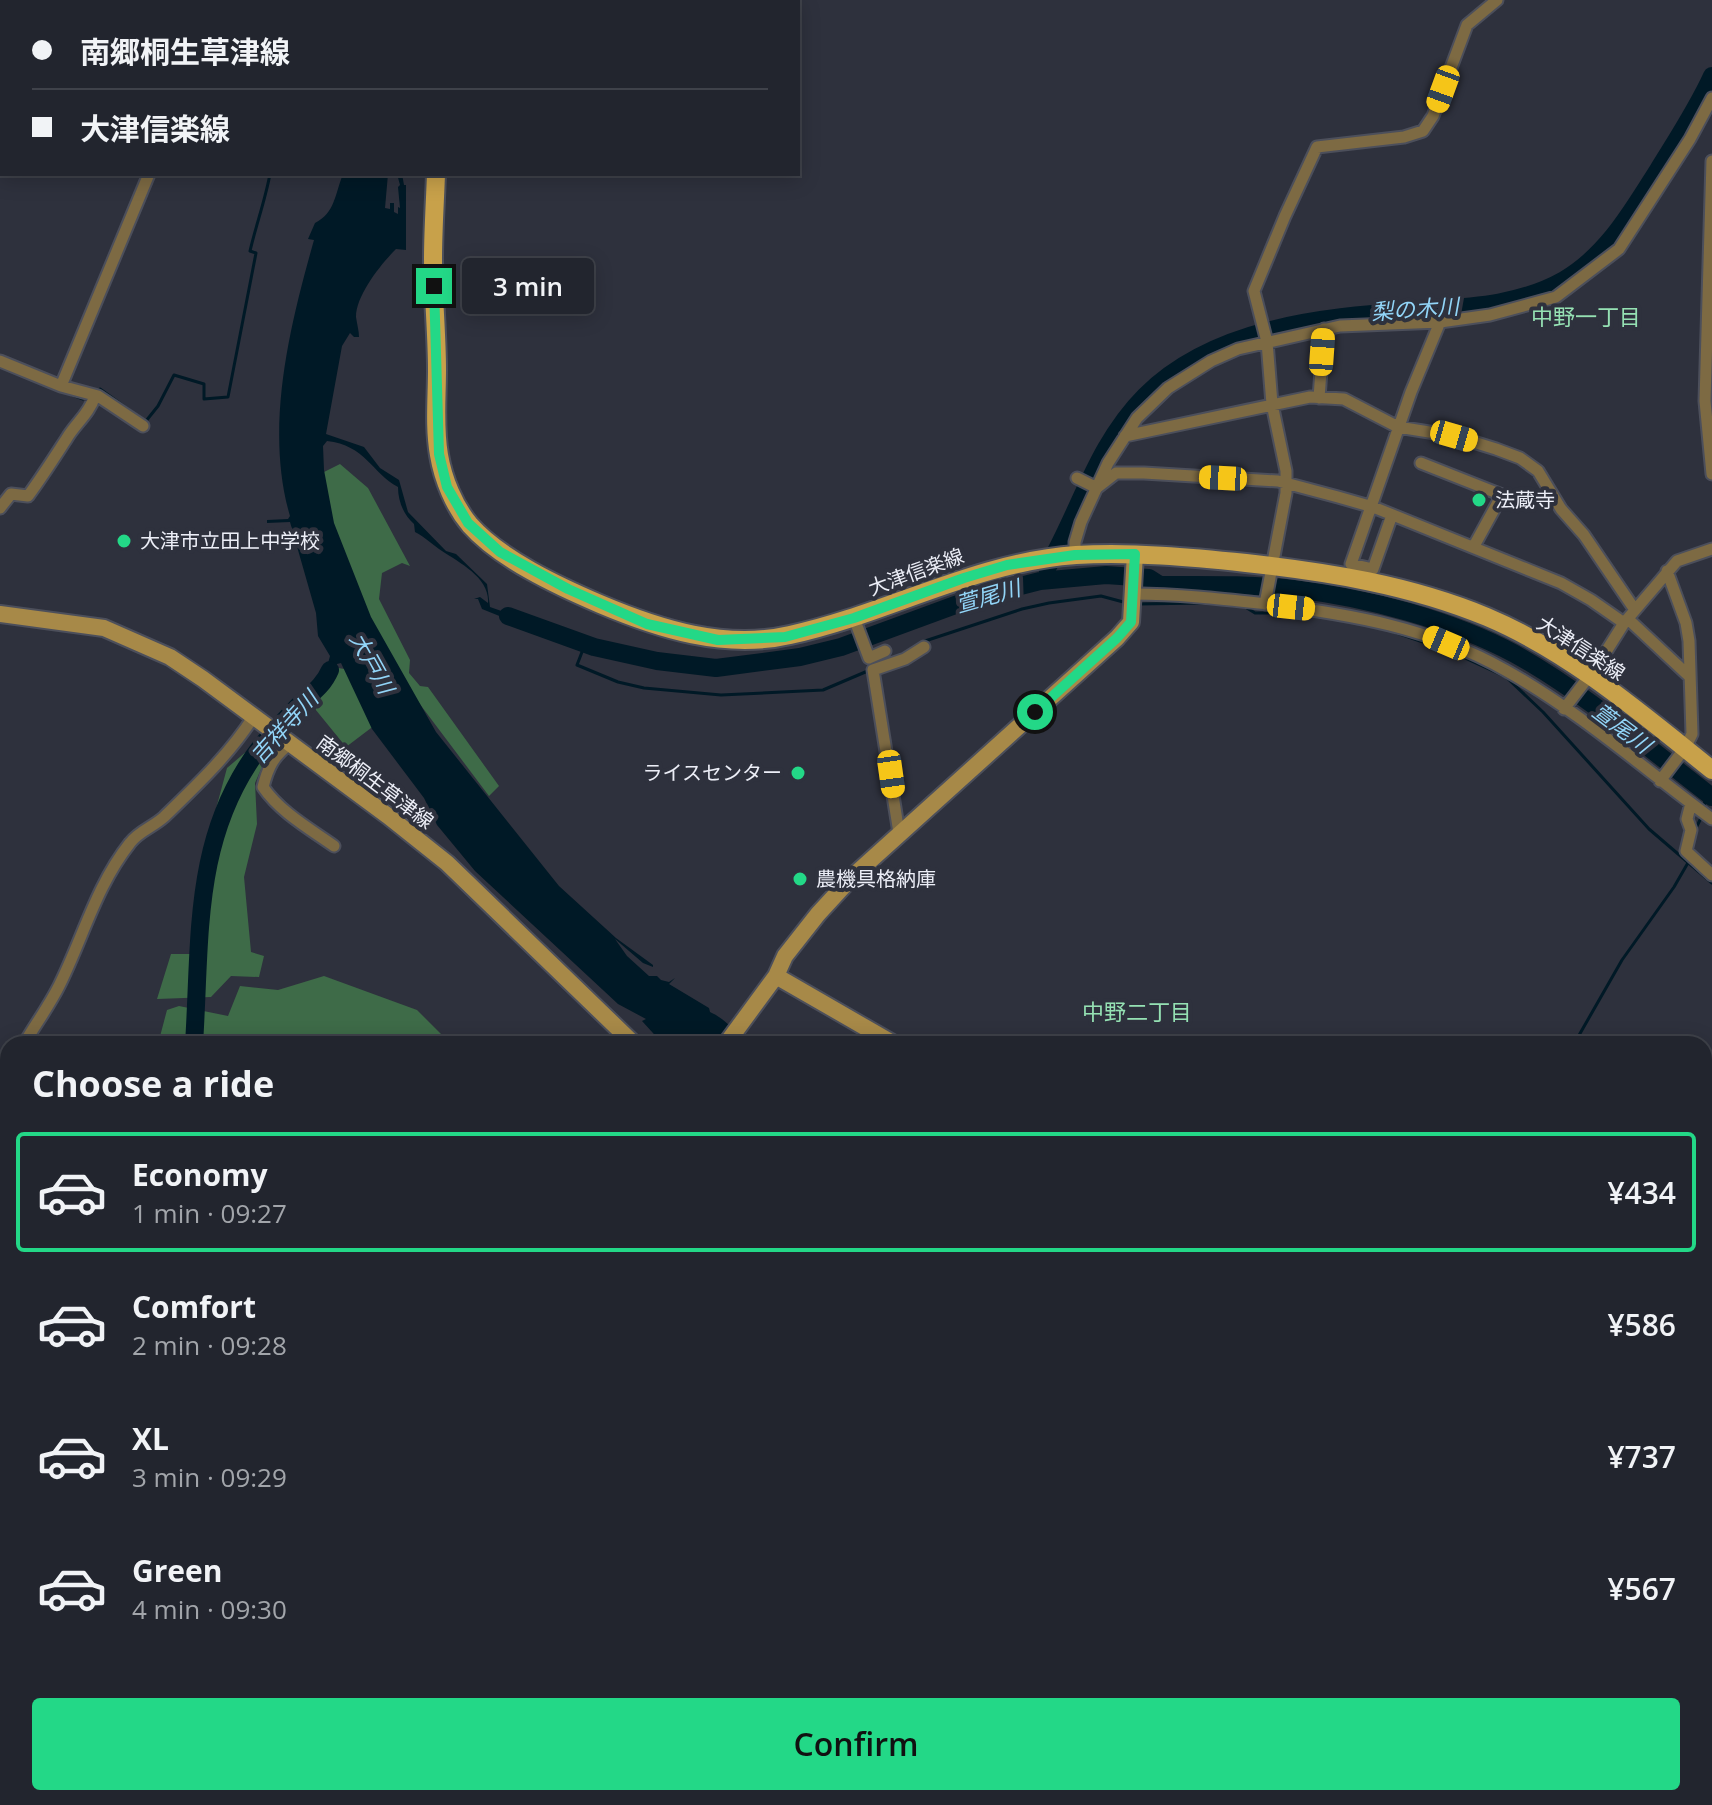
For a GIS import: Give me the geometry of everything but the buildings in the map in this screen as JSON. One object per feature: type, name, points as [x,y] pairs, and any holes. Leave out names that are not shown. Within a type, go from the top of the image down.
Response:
[{"type":"main road","name":"大津信楽線","points":[[436,176],[433,259],[439,454],[447,487],[468,523],[500,552],[568,589],[647,624],[718,640],[785,637],[856,622],[964,578],[1068,556],[1135,557],[1270,570],[1359,572],[1488,617],[1538,643],[1683,752],[1712,770]]},
{"type":"main road","points":[[732,1036],[776,976],[785,956],[818,914],[899,833],[1117,638],[1131,622],[1135,557]]},
{"type":"main road","name":"南郷桐生草津線","points":[[0,614],[104,628],[170,657],[289,742],[447,863],[626,1036]]},
{"type":"main road","points":[[776,976],[880,1036]]},
{"type":"street","points":[[1265,604],[1286,483],[1280,433],[1272,404],[1266,340],[1254,291],[1317,147],[1404,137],[1423,131],[1433,116],[1467,25],[1497,0]]},
{"type":"street","points":[[1068,556],[1108,463],[1125,436],[1156,398],[1189,374],[1238,349],[1266,340],[1340,326],[1443,320],[1511,311],[1556,297],[1619,249],[1712,99]]},
{"type":"street","points":[[1712,161],[1710,337],[1705,427],[1712,474]]},
{"type":"street","points":[[61,386],[148,176]]},
{"type":"street","points":[[1392,515],[1373,569],[1359,572],[1351,564],[1398,427],[1443,320]]},
{"type":"street","points":[[1319,398],[1324,329]]},
{"type":"street","points":[[0,361],[95,396],[143,426]]},
{"type":"street","points":[[0,508],[11,494],[28,496],[60,453],[67,437],[91,409],[95,396]]},
{"type":"street","points":[[1125,436],[1272,404],[1319,398],[1344,399],[1398,427],[1454,436],[1520,458],[1538,471],[1561,509],[1584,535],[1629,617],[1689,676]]},
{"type":"street","points":[[1421,463],[1502,495],[1474,546]]},
{"type":"street","points":[[1097,488],[1116,473],[1286,483],[1373,507],[1474,546],[1561,583],[1629,617]]},
{"type":"street","points":[[1077,478],[1097,488]]},
{"type":"street","points":[[1566,708],[1629,617],[1667,571],[1677,561],[1712,549]]},
{"type":"street","points":[[1662,779],[1683,752],[1692,734],[1686,623],[1667,571]]},
{"type":"street","points":[[1134,592],[1212,597],[1344,615],[1424,633],[1504,669],[1566,708],[1712,819]]},
{"type":"street","points":[[856,622],[869,658],[885,651]]},
{"type":"street","points":[[899,833],[873,670],[905,659],[924,647]]},
{"type":"street","points":[[29,1036],[59,987],[99,891],[130,843],[138,833],[161,819],[210,770],[241,737],[254,716]]},
{"type":"street","points":[[289,742],[277,753],[268,768],[263,787],[302,824],[334,846]]},
{"type":"street","points":[[1691,803],[1687,819],[1691,830],[1686,851],[1712,875]]},
{"type":"green space","points":[[340,464],[368,488],[410,566],[402,563],[382,573],[379,599],[410,660],[409,673],[420,686],[428,687],[499,786],[489,796],[416,699],[369,619],[332,524],[322,473]]},
{"type":"green space","points":[[338,668],[351,670],[375,725],[346,747],[311,704],[316,686]]},
{"type":"green space","points":[[254,745],[269,751],[255,783],[257,824],[244,877],[251,952],[264,956],[259,977],[231,976],[211,997],[157,999],[171,954],[205,954],[206,846],[227,768]]},
{"type":"green space","points":[[324,976],[417,1010],[443,1036],[160,1036],[167,1010],[179,1006],[228,1016],[240,986],[278,990]]},
{"type":"water","name":"大戸川","points":[[342,176],[388,176],[385,208],[390,209],[390,203],[394,203],[394,212],[398,214],[398,176],[402,176],[406,185],[406,250],[396,249],[390,255],[370,280],[360,299],[356,317],[359,337],[350,333],[342,346],[326,434],[364,447],[380,468],[399,480],[408,512],[446,551],[456,554],[487,584],[490,607],[536,623],[522,625],[482,609],[478,599],[474,599],[480,597],[488,603],[484,586],[465,566],[415,532],[414,524],[400,503],[398,487],[350,448],[327,441],[323,446],[324,470],[334,523],[371,617],[436,732],[559,886],[616,938],[653,965],[643,963],[615,939],[627,956],[649,976],[669,982],[675,978],[669,984],[709,1008],[741,1036],[656,1036],[642,1021],[646,1019],[618,1004],[475,871],[437,825],[424,798],[372,729],[341,663],[316,692],[330,656],[318,636],[316,613],[290,522],[267,523],[267,520],[288,519],[290,516],[279,448],[283,377],[296,307],[314,240],[308,239],[315,223],[327,214]]},
{"type":"waterway","name":"梨の木川","points":[[1047,568],[1114,435],[1145,396],[1172,373],[1203,355],[1270,330],[1341,317],[1508,301],[1564,280],[1593,258],[1628,216],[1686,124],[1712,76]]},
{"type":"waterway","points":[[146,421],[158,406],[174,375],[204,384],[204,399],[228,397],[256,253],[250,251],[270,176]]},
{"type":"waterway","points":[[100,389],[139,417]]},
{"type":"waterway","points":[[70,394],[83,399]]},
{"type":"waterway","name":"萱尾川","points":[[508,616],[594,647],[657,661],[716,668],[800,657],[841,647],[977,597],[1040,581],[1106,575],[1149,578],[1160,585],[1261,586],[1321,593],[1408,612],[1464,631],[1515,654],[1591,703],[1712,797]]},
{"type":"waterway","points":[[922,642],[1049,603],[1101,596],[1127,603]]},
{"type":"waterway","points":[[1138,604],[1203,603]]},
{"type":"waterway","points":[[1242,605],[1255,613],[1293,613]]},
{"type":"waterway","points":[[1394,632],[1452,652],[1506,677],[1543,712],[1649,829],[1712,883]]},
{"type":"waterway","points":[[582,643],[577,665],[618,682],[644,688],[721,695],[823,690],[870,670]]},
{"type":"waterway","name":"吉祥寺川","points":[[194,1036],[204,889],[222,815],[239,780],[261,746],[319,687],[330,670]]},
{"type":"waterway","points":[[1704,808],[1706,792]]},
{"type":"waterway","points":[[1695,830],[1702,816]]},
{"type":"waterway","points":[[1579,1036],[1622,960],[1689,861]]},
{"type":"place","name":"法蔵寺","points":[[1479,500]]},
{"type":"place","name":"大津市立田上中学校","points":[[124,541]]},
{"type":"place","name":"ライスセンター","points":[[798,773]]},
{"type":"place","name":"農機具格納庫","points":[[800,879]]},
{"type":"district","name":"中野一丁目","points":[[1586,317]]},
{"type":"district","name":"中野二丁目","points":[[1137,1012]]},
{"type":"route","points":[[434,286],[439,454],[447,487],[468,523],[500,552],[568,589],[647,624],[718,640],[785,637],[854,618],[1007,565],[1075,555],[1135,554],[1131,622],[1035,712]]}]
